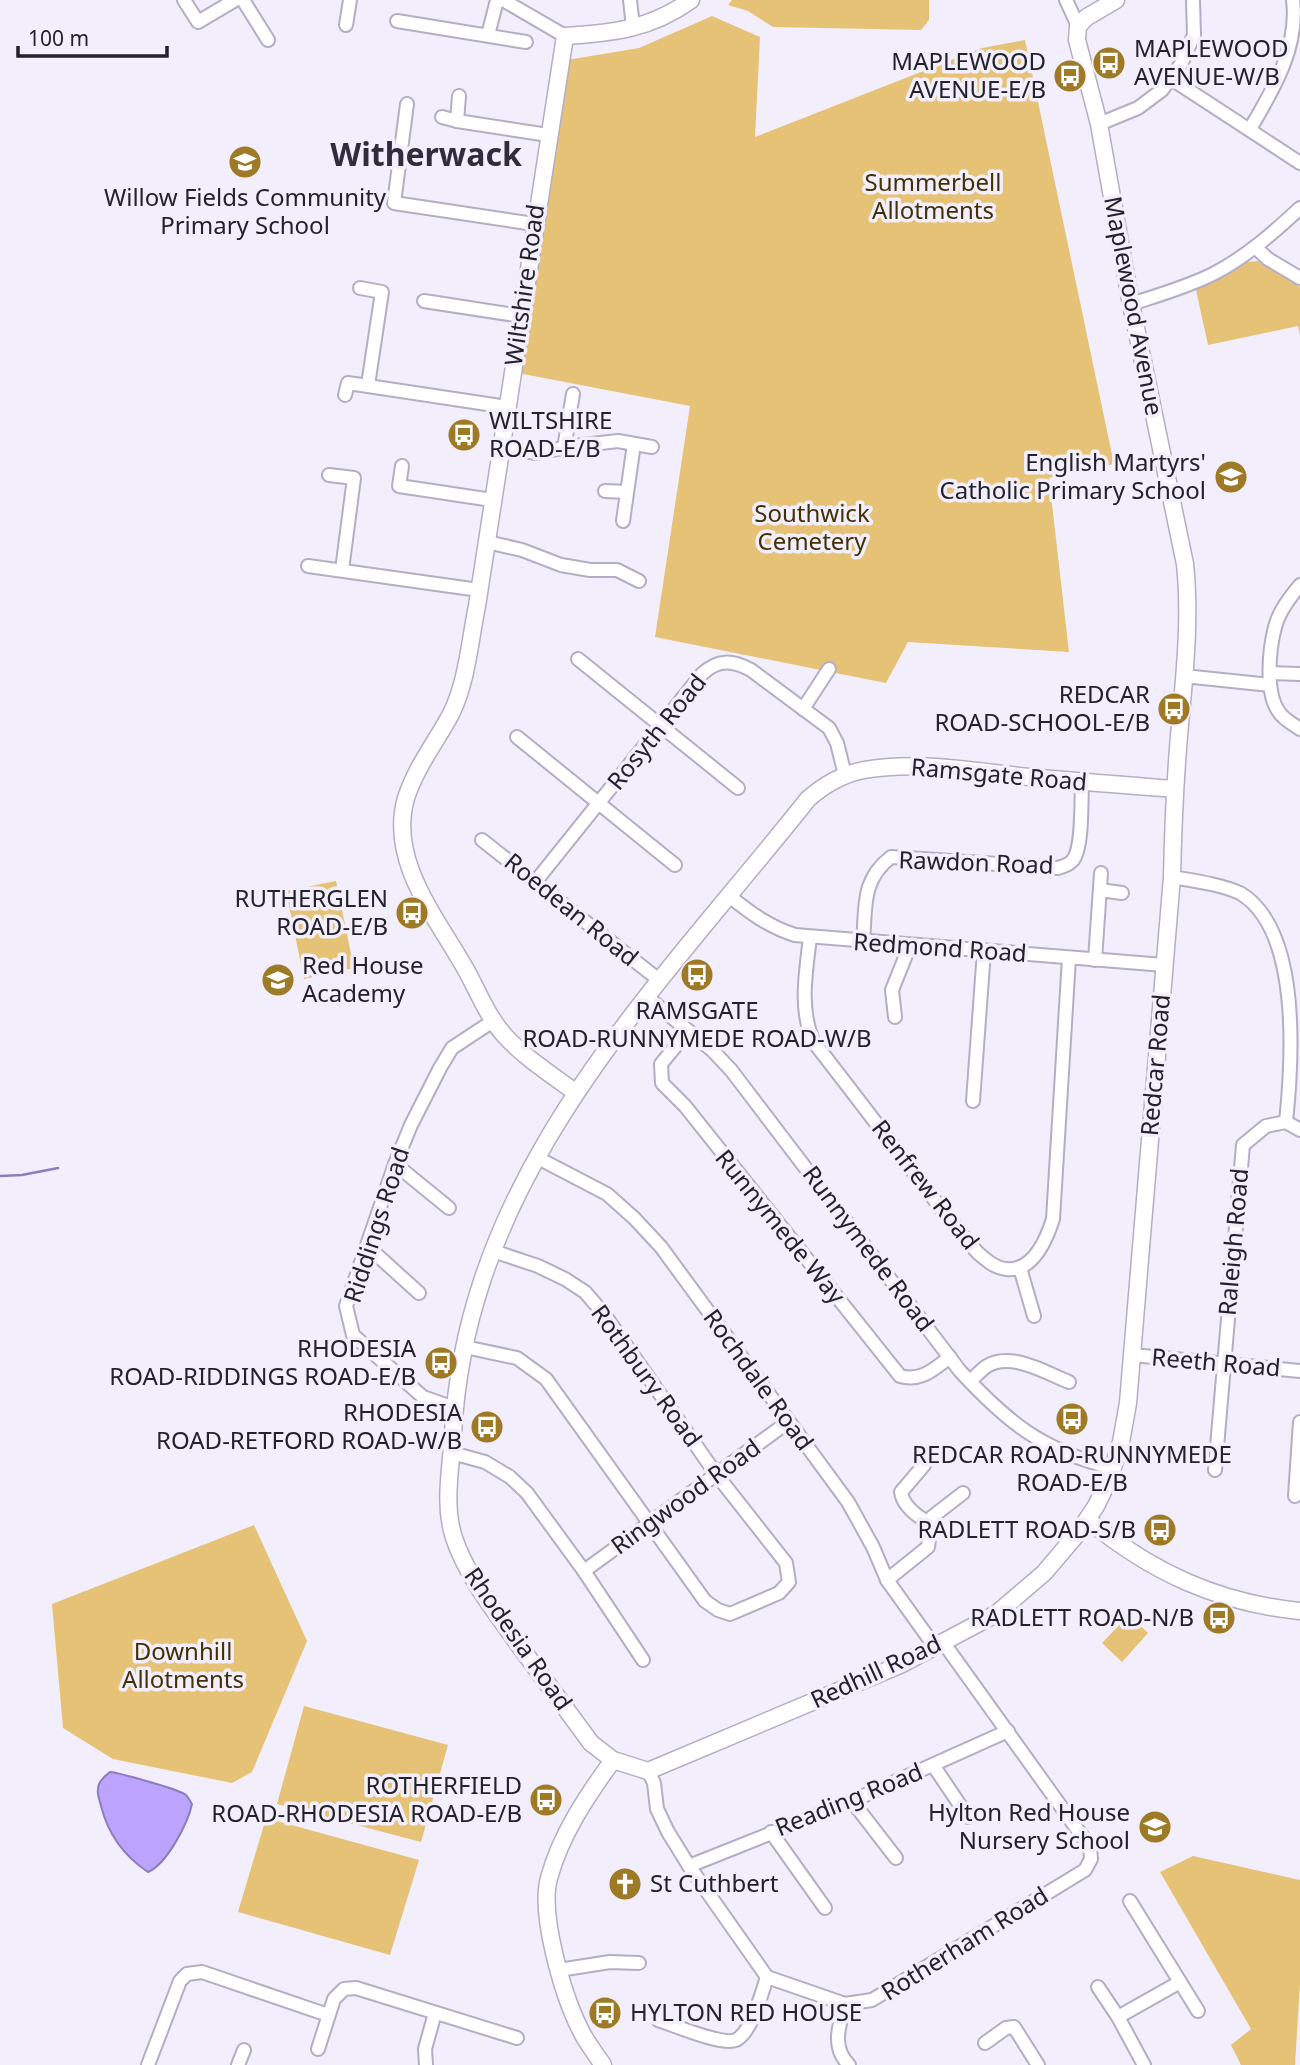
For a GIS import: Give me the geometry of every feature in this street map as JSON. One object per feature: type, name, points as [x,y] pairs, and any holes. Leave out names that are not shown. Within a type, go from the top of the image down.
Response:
[{"type":"street","points":[[184,0],[198,22],[235,0]]},
{"type":"street","points":[[243,0],[268,40]]},
{"type":"street","points":[[346,25],[349,0]]},
{"type":"street","points":[[488,35],[497,0]]},
{"type":"street","points":[[503,0],[565,36],[615,32],[634,27],[657,20],[691,0]]},
{"type":"street","points":[[630,0],[634,27]]},
{"type":"street","points":[[1066,0],[1078,26],[1087,17],[1116,0]]},
{"type":"street","points":[[1099,124],[1138,108],[1162,89],[1181,64],[1194,35],[1193,0]]},
{"type":"street","points":[[1250,129],[1268,100],[1287,58],[1293,0]]},
{"type":"street","points":[[397,21],[526,42]]},
{"type":"street","name":"Maplewood Avenue","points":[[1078,26],[1077,40],[1099,124],[1131,304],[1188,586]]},
{"type":"street","name":"Wiltshire Road","points":[[565,36],[478,598],[464,671],[452,711],[417,770],[406,799],[402,824],[407,862],[416,884],[471,978],[492,1021],[507,1038],[575,1092]]},
{"type":"street","points":[[1170,78],[1300,163]]},
{"type":"street","points":[[457,121],[460,96]]},
{"type":"street","points":[[407,104],[394,203],[534,224]]},
{"type":"street","points":[[442,117],[548,135]]},
{"type":"street","points":[[1131,304],[1213,274],[1255,247],[1300,208]]},
{"type":"street","points":[[1255,247],[1268,259],[1300,278]]},
{"type":"street","points":[[360,288],[382,292],[368,385]]},
{"type":"street","points":[[424,301],[521,316]]},
{"type":"street","points":[[345,395],[348,383],[507,407]]},
{"type":"street","points":[[564,448],[573,394]]},
{"type":"street","points":[[501,447],[536,453],[618,441],[652,447]]},
{"type":"street","points":[[623,520],[634,444]]},
{"type":"street","points":[[402,466],[399,486],[492,500]]},
{"type":"street","points":[[329,475],[354,478],[342,570]]},
{"type":"street","points":[[606,491],[627,492]]},
{"type":"street","points":[[486,542],[522,550],[561,565],[590,570],[617,570],[639,581]]},
{"type":"street","points":[[308,566],[342,570],[478,598]]},
{"type":"street","points":[[1300,585],[1287,601],[1275,626],[1270,679],[1271,697],[1280,715],[1300,729]]},
{"type":"street","name":"Redcar Road","points":[[1083,1526],[1096,1506],[1113,1468],[1128,1403],[1172,877],[1174,789],[1184,676],[1188,586]]},
{"type":"street","points":[[578,659],[737,788]]},
{"type":"street","name":"Rosyth Road","points":[[536,881],[702,674],[713,664],[726,661],[738,663],[751,670],[829,728],[837,743],[845,775]]},
{"type":"street","points":[[803,709],[829,669]]},
{"type":"street","points":[[1184,676],[1270,679],[1300,674]]},
{"type":"street","points":[[517,737],[675,865]]},
{"type":"street","name":"Ramsgate Road","points":[[642,1002],[808,799],[824,786],[845,775],[891,767],[939,767],[1082,783],[1174,789]]},
{"type":"street","name":"Rawdon Road","points":[[863,942],[867,890],[872,876],[891,857],[1058,868],[1068,865],[1075,859],[1082,783]]},
{"type":"street","name":"Roedean Road","points":[[482,839],[659,980]]},
{"type":"street","points":[[1095,960],[1101,873]]},
{"type":"street","points":[[1172,877],[1242,894],[1257,904],[1275,924],[1287,950],[1296,999],[1286,1122],[1300,1130]]},
{"type":"street","points":[[1100,890],[1122,893]]},
{"type":"street","name":"Redmond Road","points":[[728,895],[780,931],[810,937],[1164,965]]},
{"type":"street","name":"Renfrew Road","points":[[810,937],[803,1000],[806,1023],[813,1041],[979,1254],[992,1264],[1005,1269],[1020,1268]]},
{"type":"street","points":[[895,1017],[892,990],[910,945]]},
{"type":"street","points":[[972,1101],[984,951]]},
{"type":"street","points":[[1034,1316],[1020,1268],[1032,1259],[1046,1242],[1053,1219],[1069,958]]},
{"type":"street","name":"Runnymede Road","points":[[642,1002],[688,1031],[731,1070],[970,1381],[1021,1429],[1061,1452],[1113,1468]]},
{"type":"street","name":"Rhodesia Road","points":[[642,1002],[575,1092],[536,1157],[494,1251],[476,1300],[454,1408],[449,1511],[454,1536],[467,1568],[502,1622],[591,1743],[613,1760],[648,1771]]},
{"type":"street","name":"Riddings Road","points":[[454,1408],[423,1396],[353,1335],[346,1306],[411,1125],[452,1048],[492,1021]]},
{"type":"street","name":"Runnymede Way","points":[[688,1031],[661,1064],[662,1083],[685,1106],[900,1377],[922,1377],[950,1357]]},
{"type":"street","name":"Raleigh Road","points":[[1215,1470],[1243,1145],[1266,1126],[1286,1122]]},
{"type":"street","name":"Rochdale Road","points":[[536,1157],[607,1194],[661,1247],[848,1502],[873,1547],[887,1580],[939,1645]]},
{"type":"street","points":[[395,1164],[449,1208]]},
{"type":"street","points":[[368,1246],[419,1293]]},
{"type":"street","name":"Rothbury Road","points":[[465,1347],[517,1358],[546,1379],[705,1601],[718,1611],[730,1614],[779,1593],[789,1581],[786,1563],[716,1474],[604,1314],[585,1292],[538,1266],[494,1251]]},
{"type":"street","name":"Reeth Road","points":[[1132,1355],[1300,1371]]},
{"type":"street","points":[[970,1381],[987,1366],[1000,1361],[1016,1362],[1069,1382]]},
{"type":"street","name":"Ringwood Road","points":[[584,1571],[788,1422]]},
{"type":"street","points":[[1295,1496],[1300,1422]]},
{"type":"street","points":[[452,1453],[485,1462],[527,1493],[584,1571],[643,1660]]},
{"type":"street","points":[[924,1465],[901,1492],[902,1501],[921,1519],[931,1524]]},
{"type":"street","points":[[887,1580],[928,1547],[932,1517],[963,1493]]},
{"type":"street","points":[[1083,1526],[1178,1579],[1220,1597],[1300,1611]]},
{"type":"street","name":"Redhill Road","points":[[648,1771],[900,1665],[996,1614],[1044,1573],[1083,1526]]},
{"type":"street","name":"Rotherham Road","points":[[845,2004],[872,2000],[1085,1870],[1091,1858],[1090,1847],[1008,1731],[939,1645]]},
{"type":"street","name":"Reading Road","points":[[689,1866],[852,1801],[1008,1731]]},
{"type":"street","points":[[603,2065],[579,2028],[559,1970],[546,1903],[549,1879],[568,1829],[613,1760]]},
{"type":"street","points":[[933,1765],[968,1817]]},
{"type":"street","points":[[648,1771],[654,1783],[657,1809],[668,1832],[767,1977],[845,2004],[836,2038],[842,2058],[849,2065]]},
{"type":"street","points":[[852,1801],[896,1858]]},
{"type":"street","points":[[771,1832],[825,1908]]},
{"type":"street","points":[[1130,1901],[1198,2011]]},
{"type":"street","points":[[559,1970],[610,1962],[639,1963]]},
{"type":"street","points":[[148,2065],[180,1981],[187,1974],[202,1972],[328,2015]]},
{"type":"street","points":[[658,2020],[724,2041],[737,2039],[755,2012],[767,1977]]},
{"type":"street","points":[[1118,2017],[1180,1983]]},
{"type":"street","points":[[1098,1987],[1144,2065]]},
{"type":"street","points":[[318,2049],[334,1999],[344,1989],[356,1988],[517,2038]]},
{"type":"street","points":[[426,2065],[425,2049],[435,2013]]},
{"type":"street","points":[[985,2043],[1006,2028],[1014,2027],[1038,2065]]},
{"type":"street","points":[[238,2065],[244,2050]]},
{"type":"green space","points":[[732,0],[929,0],[929,20],[921,30],[773,27],[748,11],[728,5]]},
{"type":"green space","points":[[712,16],[760,37],[755,137],[982,48],[1025,40],[1114,464],[1049,478],[1069,652],[908,642],[886,683],[655,637],[690,406],[518,373],[567,60],[639,48]]},
{"type":"green space","points":[[1258,261],[1300,287],[1300,335],[1298,326],[1208,345],[1196,290],[1247,262]]},
{"type":"green space","points":[[336,881],[354,968],[304,979],[286,891]]},
{"type":"green space","name":"Downhill Allotments","points":[[254,1525],[307,1641],[252,1772],[232,1783],[113,1759],[63,1728],[52,1604]]},
{"type":"green space","points":[[1129,1615],[1148,1633],[1122,1662],[1102,1643]]},
{"type":"green space","points":[[304,1706],[448,1745],[421,1842],[277,1804]]},
{"type":"green space","points":[[266,1818],[419,1860],[390,1955],[238,1912]]},
{"type":"green space","points":[[1193,1856],[1300,1880],[1300,1983],[1295,2065],[1241,2065],[1231,2045],[1251,2029],[1160,1872]]},
{"type":"shaded area","points":[[110,1772],[182,1793],[192,1804],[176,1842],[162,1861],[148,1872],[118,1844],[104,1816],[98,1790],[101,1781]]},
{"type":"waterway","points":[[0,1176],[58,1168]]},
{"type":"place","name":"MAPLEWOOD AVENUE-W/B","points":[[1109,63]]},
{"type":"place","name":"MAPLEWOOD AVENUE-E/B","points":[[1070,76]]},
{"type":"place","name":"Willow Fields Community Primary School","points":[[245,162]]},
{"type":"place","name":"WILTSHIRE ROAD-E/B","points":[[464,435]]},
{"type":"place","name":"English Martyrs' Catholic Primary School","points":[[1231,477]]},
{"type":"place","name":"REDCAR ROAD-SCHOOL-E/B","points":[[1174,709]]},
{"type":"place","name":"RUTHERGLEN ROAD-E/B","points":[[412,913]]},
{"type":"place","name":"RAMSGATE ROAD-RUNNYMEDE ROAD-W/B","points":[[697,975]]},
{"type":"place","name":"Red House Academy","points":[[278,980]]},
{"type":"place","name":"RHODESIA ROAD-RIDDINGS ROAD-E/B","points":[[441,1363]]},
{"type":"place","name":"REDCAR ROAD-RUNNYMEDE ROAD-E/B","points":[[1072,1419]]},
{"type":"place","name":"RHODESIA ROAD-RETFORD ROAD-W/B","points":[[487,1427]]},
{"type":"place","name":"RADLETT ROAD-S/B","points":[[1160,1530]]},
{"type":"place","name":"RADLETT ROAD-N/B","points":[[1219,1618]]},
{"type":"place","name":"ROTHERFIELD ROAD-RHODESIA ROAD-E/B","points":[[546,1800]]},
{"type":"place","name":"Hylton Red House Nursery School","points":[[1155,1827]]},
{"type":"place","name":"St Cuthbert","points":[[625,1884]]},
{"type":"place","name":"HYLTON RED HOUSE","points":[[605,2013]]},
{"type":"district","name":"Witherwack","points":[[426,155]]},
{"type":"park label","name":"Summerbell Allotments","points":[[933,197]]},
{"type":"park label","name":"Southwick Cemetery","points":[[812,528]]}]
